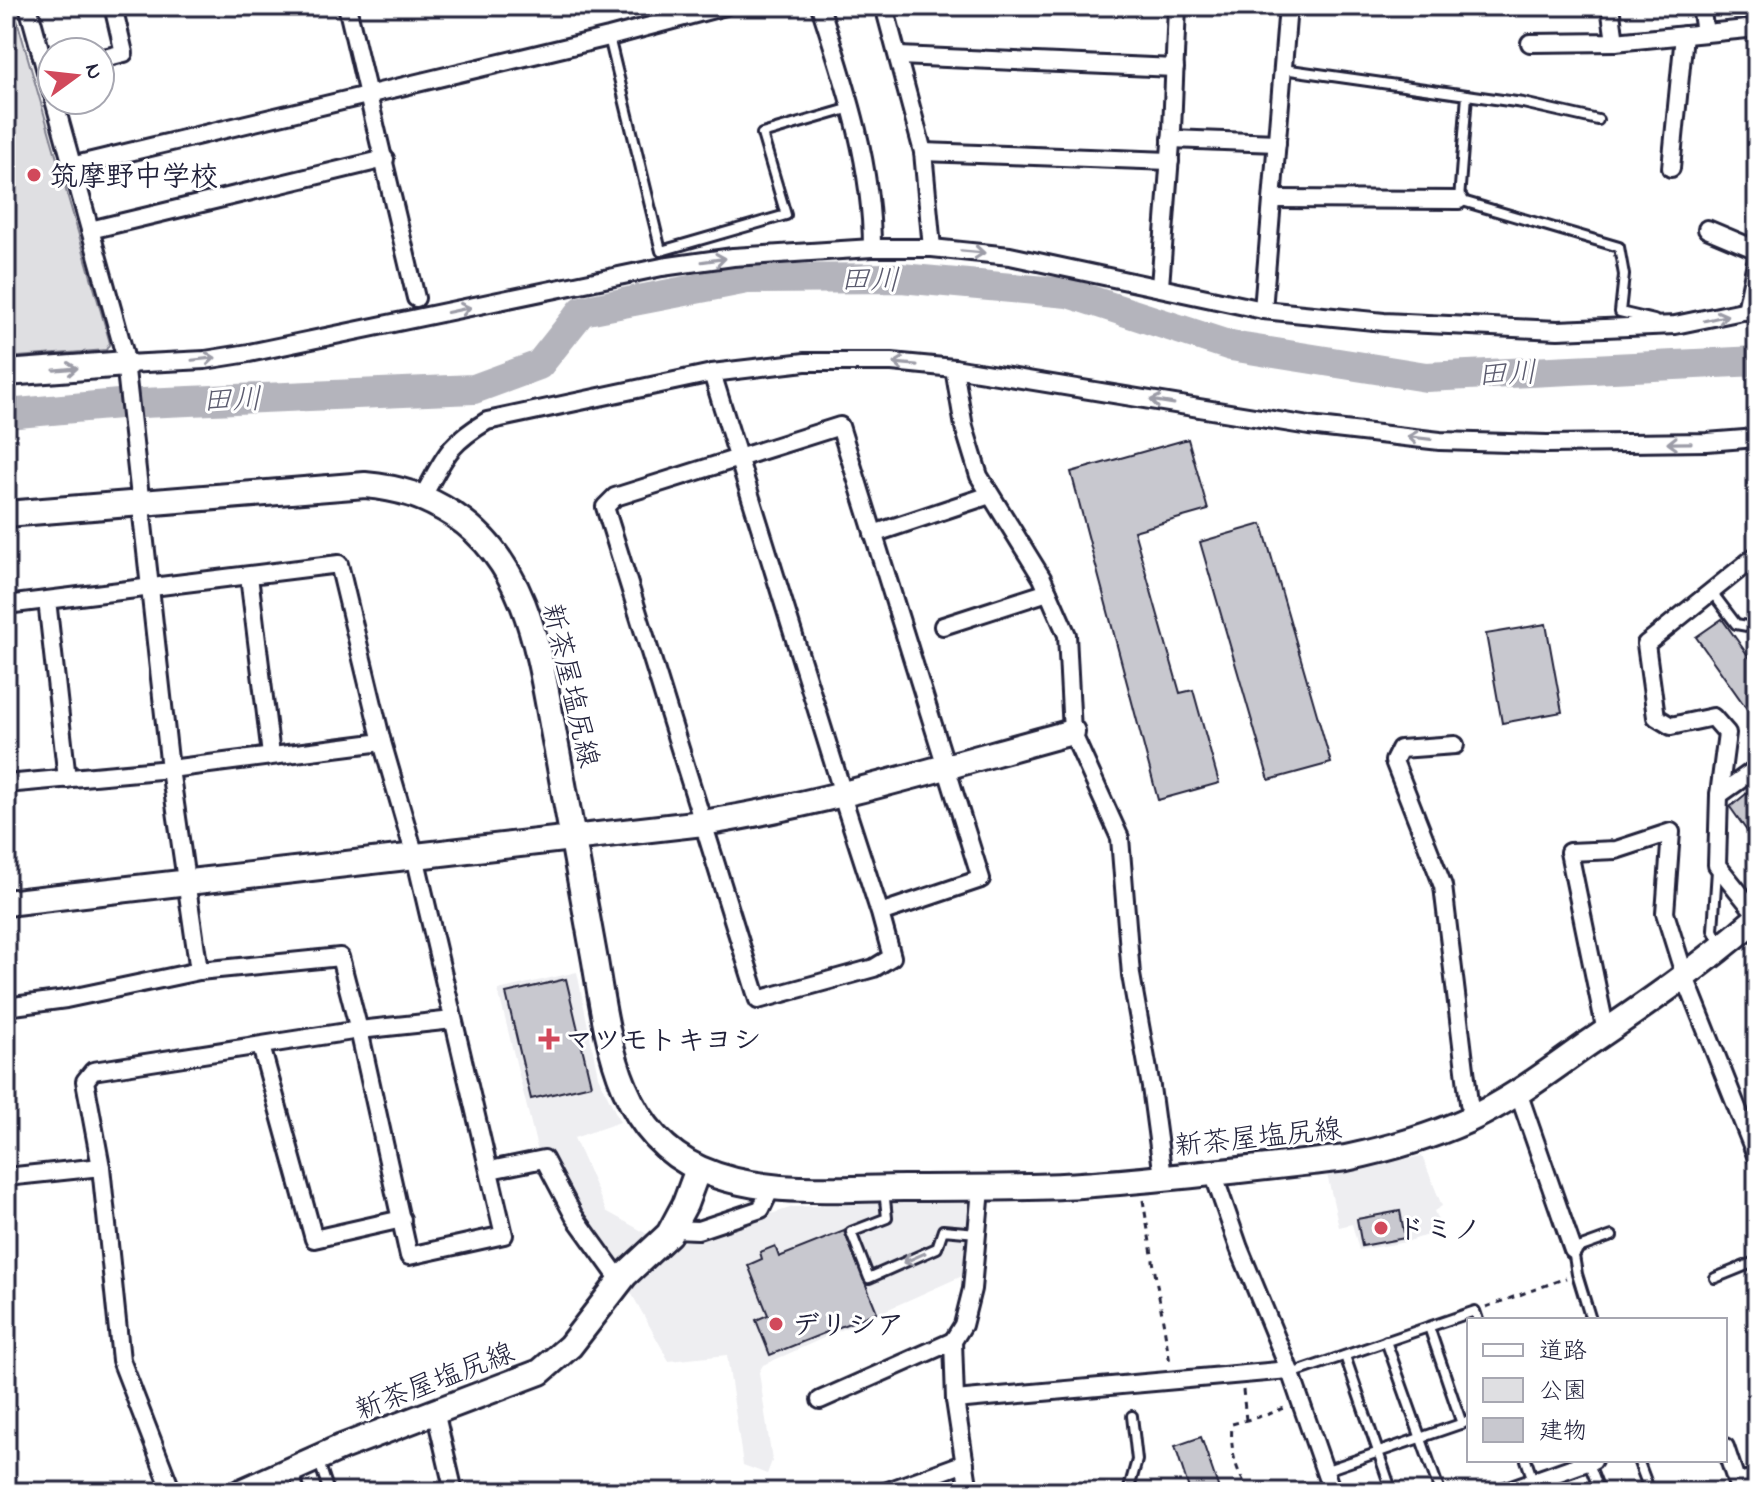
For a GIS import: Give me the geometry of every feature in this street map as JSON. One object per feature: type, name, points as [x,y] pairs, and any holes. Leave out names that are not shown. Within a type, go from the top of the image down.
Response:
[{"type":"main road","points":[[6,373],[126,371]]},
{"type":"main road","name":"新茶屋塩尻線","points":[[6,514],[140,492],[365,485],[392,487],[423,496],[465,522],[481,536],[496,551],[520,594],[541,664],[605,1019],[625,1094],[652,1133],[667,1147],[698,1169],[726,1178],[772,1186],[981,1189],[1081,1185],[1358,1156],[1411,1143],[1475,1117],[1518,1092],[1685,977],[1757,917]]},
{"type":"main road","points":[[6,903],[574,840],[756,815],[842,795],[1072,732]]},
{"type":"main road","name":"新茶屋塩尻線","points":[[241,1492],[435,1411],[540,1372],[570,1346],[620,1280],[672,1229],[698,1169]]},
{"type":"street","points":[[28,6],[38,36]]},
{"type":"street","points":[[113,6],[124,53],[116,55]]},
{"type":"street","points":[[347,6],[416,298]]},
{"type":"street","points":[[71,166],[609,37],[725,6]]},
{"type":"street","points":[[820,6],[853,107],[867,176],[872,248]]},
{"type":"street","points":[[884,6],[923,152],[932,248]]},
{"type":"street","points":[[1160,286],[1170,161],[1177,6]]},
{"type":"street","points":[[1263,310],[1288,6]]},
{"type":"street","points":[[1610,6],[1615,42]]},
{"type":"street","points":[[1701,6],[1705,33]]},
{"type":"street","points":[[1530,43],[1615,42],[1757,28]]},
{"type":"street","points":[[1671,168],[1684,35]]},
{"type":"street","points":[[899,56],[1175,68]]},
{"type":"street","points":[[58,116],[126,371],[170,769],[199,971]]},
{"type":"street","points":[[1171,139],[1277,143]]},
{"type":"street","points":[[923,152],[1170,161]]},
{"type":"street","points":[[90,230],[385,159]]},
{"type":"street","points":[[1274,199],[1459,200]]},
{"type":"street","points":[[1707,229],[1757,250]]},
{"type":"street","points":[[126,371],[249,353],[662,267],[761,255],[872,248],[932,248],[1010,256],[1263,310],[1368,321],[1558,330],[1675,325],[1751,309],[1757,257]]},
{"type":"street","points":[[423,496],[448,450],[462,436],[487,421],[712,373],[805,362],[892,362],[954,368],[1309,426],[1440,441],[1547,444],[1707,442],[1757,438]]},
{"type":"street","points":[[954,368],[964,427],[979,476],[1042,578],[1067,635],[1072,732],[1120,838],[1131,975],[1163,1177]]},
{"type":"street","points":[[712,373],[736,458],[892,957],[874,968],[758,1000],[605,507],[615,497],[736,458],[840,426],[981,879],[880,913]]},
{"type":"street","points":[[873,534],[990,495]]},
{"type":"street","points":[[1757,555],[1646,644],[1656,717],[1671,726],[1713,717],[1727,733],[1719,795],[1717,865],[1757,917]]},
{"type":"street","points":[[6,605],[339,564],[382,742],[415,856],[504,1235],[409,1256],[340,957],[199,971],[66,999],[6,1007]]},
{"type":"street","points":[[249,576],[271,755]]},
{"type":"street","points":[[943,626],[1048,592]]},
{"type":"street","points":[[47,600],[67,779]]},
{"type":"street","points":[[6,784],[170,769],[382,742]]},
{"type":"street","points":[[1455,745],[1400,749],[1394,761],[1443,886],[1469,1103],[1475,1117]]},
{"type":"street","points":[[1719,795],[1757,768]]},
{"type":"street","points":[[1606,1032],[1569,852],[1616,850],[1671,832],[1665,913],[1685,977],[1756,1161]]},
{"type":"street","points":[[172,1492],[121,1360],[101,1167],[85,1081],[93,1071],[359,1030],[453,1020]]},
{"type":"street","points":[[261,1046],[314,1239],[402,1219]]},
{"type":"street","points":[[1518,1092],[1573,1250]]},
{"type":"street","points":[[490,1170],[544,1159],[574,1216],[620,1280]]},
{"type":"street","points":[[6,1177],[101,1167]]},
{"type":"street","points":[[1213,1173],[1239,1248],[1290,1372],[1332,1492]]},
{"type":"street","points":[[672,1229],[698,1230],[761,1209],[772,1186]]},
{"type":"street","points":[[969,1492],[955,1400],[953,1341],[963,1325],[972,1289],[981,1189]]},
{"type":"street","points":[[820,1400],[953,1341]]},
{"type":"street","points":[[955,1400],[1290,1372]]},
{"type":"street","points":[[435,1411],[454,1492]]},
{"type":"street","points":[[1727,1453],[1737,1483],[1757,1477]]},
{"type":"street","points":[[1503,1492],[1535,1487],[1586,1462]]},
{"type":"street","points":[[885,1492],[965,1463]]},
{"type":"lane","points":[[609,37],[661,251],[786,215],[762,134],[853,107]]},
{"type":"lane","points":[[1283,69],[1523,103],[1598,120]]},
{"type":"lane","points":[[1467,95],[1459,200],[1619,247],[1624,275],[1620,312],[1675,325]]},
{"type":"lane","points":[[1711,591],[1736,624],[1747,626],[1757,618]]},
{"type":"lane","points":[[1717,865],[1713,930],[1722,948]]},
{"type":"lane","points":[[884,1188],[887,1218],[851,1232],[869,1278],[937,1248],[943,1230],[977,1233]]},
{"type":"lane","points":[[1590,1318],[1573,1250],[1612,1236]]},
{"type":"lane","points":[[1715,1278],[1757,1261]]},
{"type":"lane","points":[[1290,1372],[1429,1327],[1467,1318]]},
{"type":"lane","points":[[1324,1471],[1466,1422],[1429,1327]]},
{"type":"lane","points":[[1386,1341],[1440,1492]]},
{"type":"lane","points":[[1345,1356],[1392,1492]]},
{"type":"lane","points":[[1128,1492],[1137,1460],[1132,1416]]},
{"type":"lane","points":[[318,1458],[329,1492]]},
{"type":"lane","points":[[1527,1462],[1535,1487]]},
{"type":"lane","points":[[1591,1462],[1600,1492]]},
{"type":"lane","points":[[1639,1462],[1650,1492]]},
{"type":"lane","points":[[286,1475],[300,1492]]},
{"type":"path","points":[[1141,1189],[1173,1382]]},
{"type":"path","points":[[1477,1316],[1577,1274]]},
{"type":"path","points":[[1241,1374],[1246,1420]]},
{"type":"path","points":[[1250,1492],[1236,1471],[1232,1424],[1291,1405]]},
{"type":"shaded area","points":[[577,972],[598,1076],[620,1122],[574,1138],[606,1211],[649,1235],[622,1259],[614,1261],[589,1230],[546,1150],[538,1152],[498,990]]},
{"type":"shaded area","points":[[1422,1156],[1442,1206],[1434,1211],[1442,1230],[1406,1242],[1359,1250],[1352,1224],[1339,1227],[1327,1174]]},
{"type":"shaded area","points":[[976,1203],[969,1273],[763,1365],[759,1372],[772,1461],[767,1474],[743,1465],[727,1355],[669,1361],[629,1289],[664,1248],[793,1207]]},
{"type":"green space","name":"筑摩野中学校","points":[[6,6],[13,6],[36,86],[36,116],[45,116],[110,343],[106,350],[6,358]]},
{"type":"building","points":[[1188,439],[1208,510],[1134,531],[1180,693],[1193,690],[1219,783],[1158,800],[1071,472]]},
{"type":"building","points":[[1262,524],[1331,763],[1269,780],[1200,542]]},
{"type":"building","points":[[1722,619],[1757,668],[1757,723],[1696,637]]},
{"type":"building","points":[[1546,624],[1562,712],[1502,723],[1486,634]]},
{"type":"building","points":[[1757,785],[1757,845],[1730,807]]},
{"type":"building","name":"マツモトキヨシ","points":[[566,979],[591,1085],[531,1099],[506,993]]},
{"type":"building","name":"ドミノ","points":[[1400,1211],[1405,1238],[1362,1246],[1357,1219]]},
{"type":"building","points":[[844,1231],[877,1312],[770,1355],[756,1320],[768,1315],[748,1265],[762,1259],[760,1252],[775,1246],[779,1257]]},
{"type":"building","points":[[1201,1437],[1220,1492],[1190,1492],[1175,1446]]},
{"type":"waterway","name":"田川","points":[[6,414],[119,404],[474,389],[539,365],[582,311],[747,279],[901,278],[1068,293],[1231,346],[1426,377],[1757,361]]},
{"type":"place","name":"筑摩野中学校","points":[[34,175]]},
{"type":"place","name":"マツモトキヨシ","points":[[549,1039]]},
{"type":"place","name":"ドミノ","points":[[1381,1228]]},
{"type":"place","name":"デリシア","points":[[776,1324]]}]
